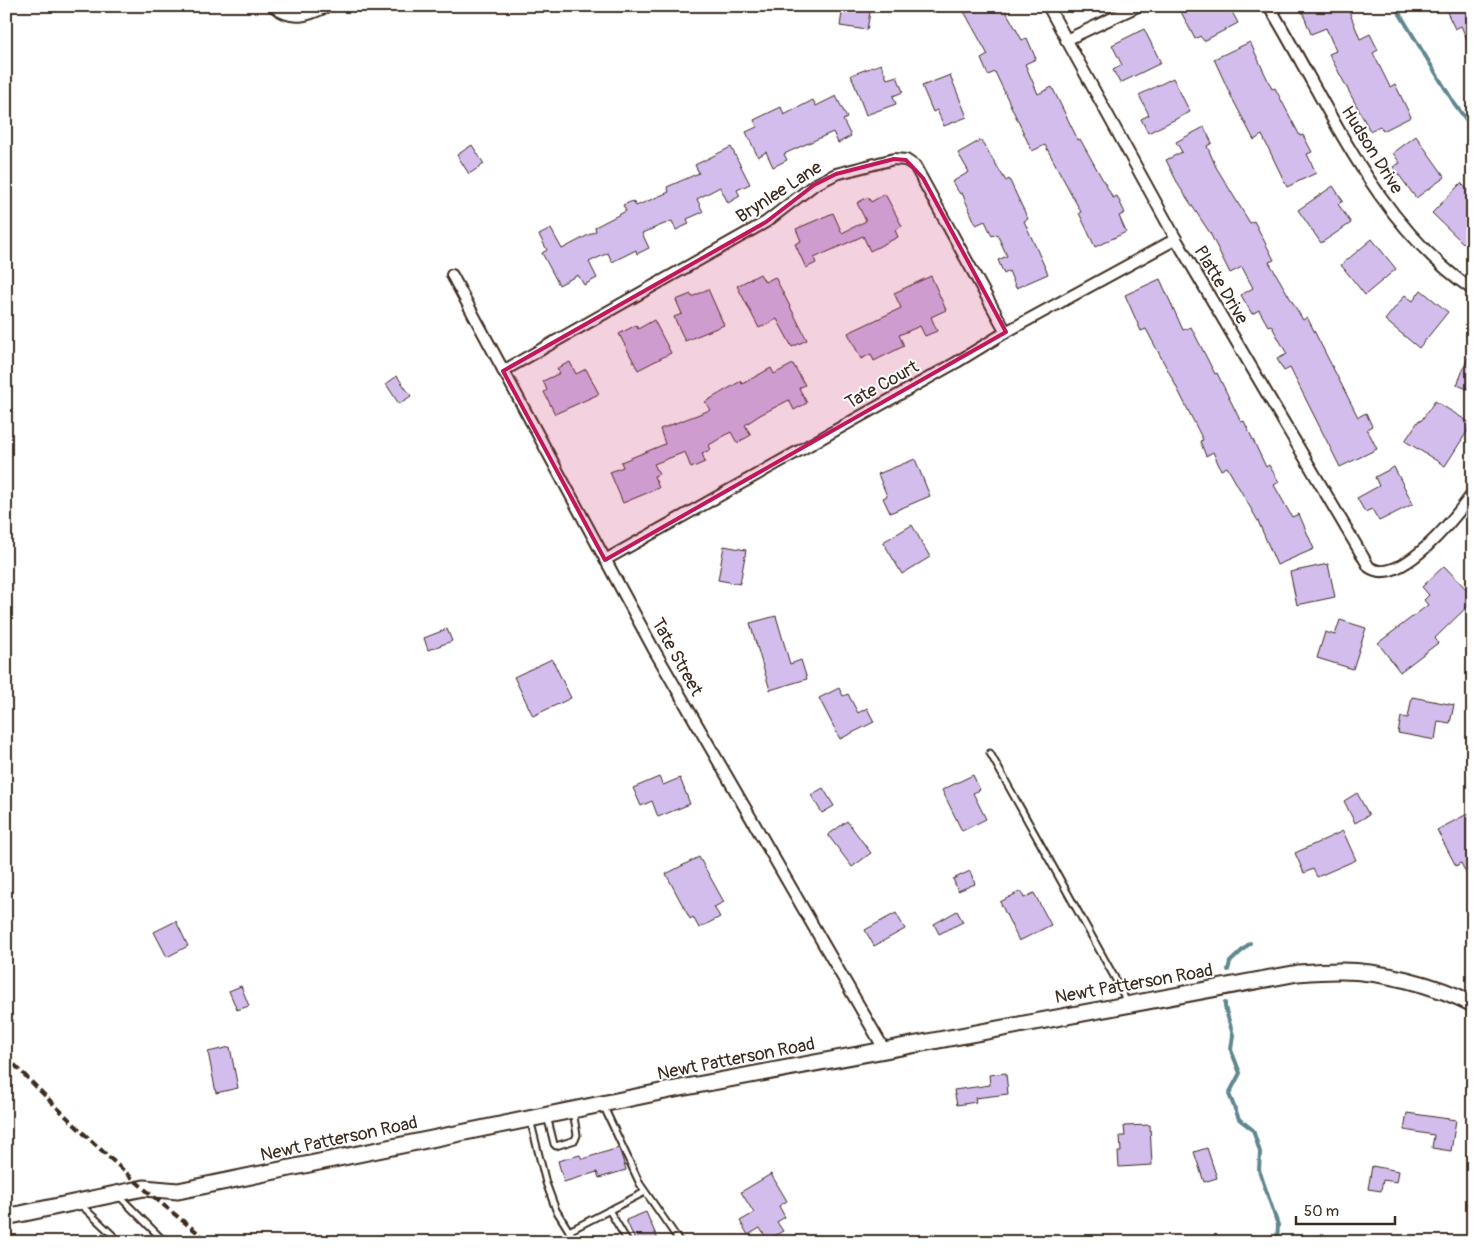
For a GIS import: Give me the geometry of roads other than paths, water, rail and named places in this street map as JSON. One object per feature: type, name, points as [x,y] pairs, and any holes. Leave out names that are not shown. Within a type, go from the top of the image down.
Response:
[{"type":"street","points":[[272,6],[291,16],[310,15],[328,6]]},
{"type":"street","name":"Platte Drive","points":[[1048,6],[1176,239],[1369,567],[1378,571],[1390,570],[1402,565],[1422,550],[1454,519],[1473,493]]},
{"type":"street","points":[[1066,40],[1138,6]]},
{"type":"street","name":"Hudson Drive","points":[[1269,6],[1367,178],[1398,219],[1430,256],[1473,290]]},
{"type":"street","name":"Brynlee Lane","points":[[502,371],[766,222],[814,185],[836,174],[894,159],[906,160],[915,166],[1006,332]]},
{"type":"street","name":"Tate Court","points":[[605,560],[957,362],[1006,332],[1176,239]]},
{"type":"street","name":"Tate Street","points":[[452,275],[502,371],[653,648],[884,1049]]},
{"type":"street","name":"Newt Patterson Road","points":[[6,1217],[144,1188],[178,1191],[547,1115],[884,1049],[1298,973],[1339,971],[1375,974],[1422,984],[1473,1004]]},
{"type":"lane","points":[[990,753],[1121,989],[1127,1004]]},
{"type":"lane","points":[[602,1104],[640,1184],[680,1242]]},
{"type":"lane","points":[[547,1115],[556,1146],[575,1140],[577,1135],[573,1110]]},
{"type":"lane","points":[[530,1119],[546,1183],[556,1210],[576,1242]]},
{"type":"lane","points":[[569,1230],[646,1192]]},
{"type":"lane","points":[[117,1194],[165,1242]]},
{"type":"lane","points":[[78,1202],[120,1242]]},
{"type":"lane","points":[[609,1210],[628,1242]]},
{"type":"waterway","points":[[1395,6],[1454,103],[1473,129]]},
{"type":"waterway","points":[[1228,970],[1230,962],[1250,943]]},
{"type":"waterway","points":[[1225,1003],[1233,1035],[1231,1050],[1240,1073],[1229,1094],[1239,1119],[1253,1130],[1260,1152],[1259,1170],[1278,1225],[1277,1242]]},
{"type":"railway","points":[[6,1056],[130,1176],[210,1242]]}]
